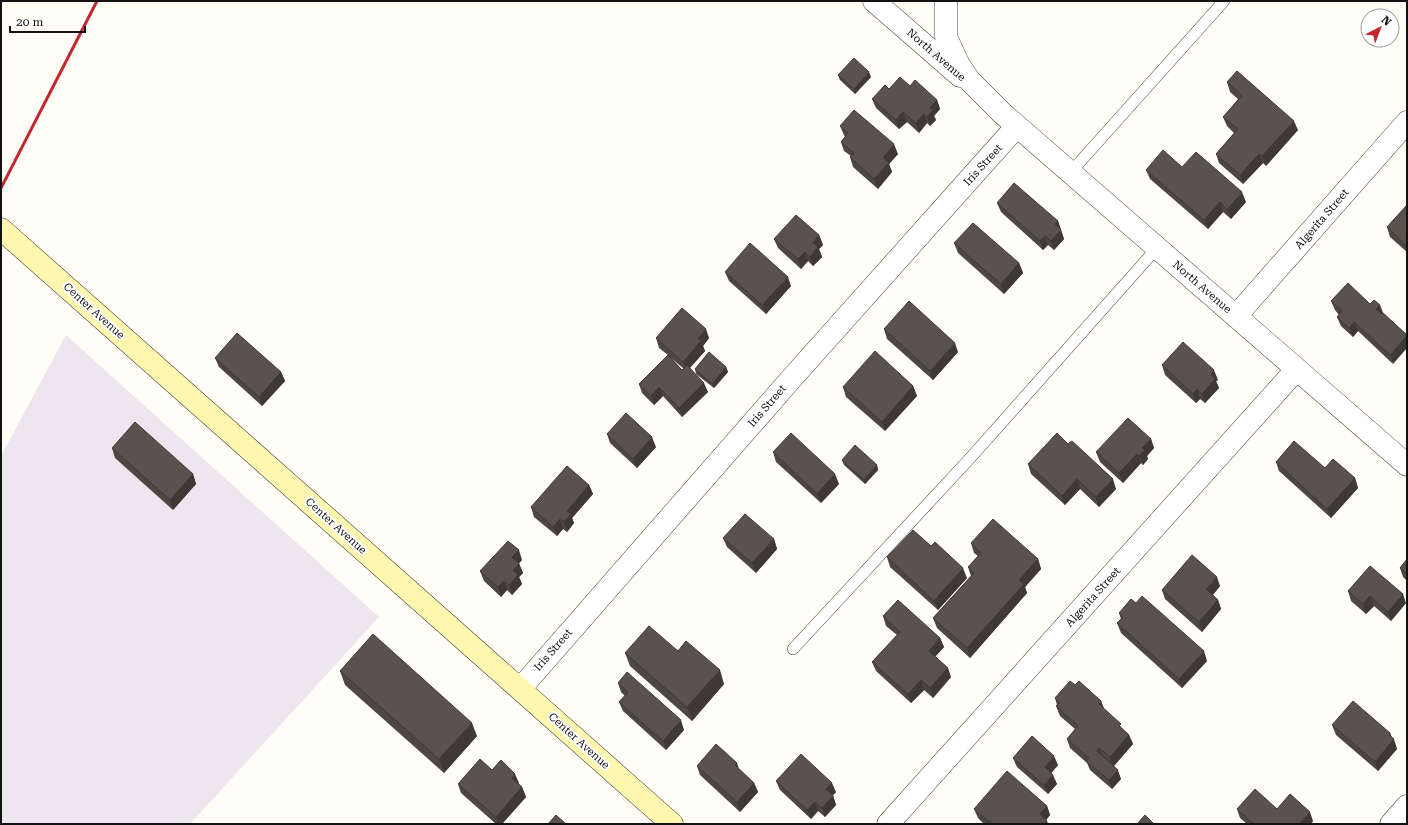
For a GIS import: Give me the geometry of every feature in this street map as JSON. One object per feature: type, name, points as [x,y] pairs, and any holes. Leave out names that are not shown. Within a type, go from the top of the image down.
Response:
[{"type":"street","name":"North Avenue","points":[[874,1],[1296,370],[1406,462]]},
{"type":"street","name":"North Avenue","points":[[946,1],[946,37],[959,65],[970,81],[997,109]]},
{"type":"street","name":"Algerita Street","points":[[1236,316],[1407,122]]},
{"type":"street","name":"Iris Street","points":[[520,689],[791,379],[1017,126]]},
{"type":"street","name":"Center Avenue","points":[[1,229],[672,824]]},
{"type":"street","name":"Algerita Street","points":[[888,824],[1296,370]]},
{"type":"street","points":[[1391,824],[1407,806]]},
{"type":"lane","points":[[1070,173],[1224,1]]},
{"type":"lane","points":[[793,649],[973,455],[1157,248]]},
{"type":"shaded area","points":[[66,335],[379,617],[190,824],[1,824],[1,456]]},
{"type":"building","points":[[854,58],[869,72],[854,89],[838,75]]},
{"type":"building","points":[[1237,71],[1294,121],[1262,156],[1259,154],[1240,175],[1216,154],[1238,129],[1223,117],[1242,96],[1227,82]]},
{"type":"building","points":[[900,77],[910,86],[915,80],[937,100],[930,108],[933,110],[927,117],[924,114],[916,123],[903,112],[896,120],[872,99],[885,85],[889,89]]},
{"type":"building","points":[[854,110],[894,144],[883,158],[889,163],[874,179],[850,157],[854,153],[841,142],[848,133],[840,126]]},
{"type":"building","points":[[1163,150],[1182,167],[1196,152],[1242,192],[1227,210],[1220,202],[1204,220],[1146,170]]},
{"type":"building","points":[[1014,183],[1058,221],[1055,224],[1061,230],[1051,241],[1045,236],[1040,241],[997,203]]},
{"type":"building","points":[[1407,205],[1407,246],[1387,227]]},
{"type":"building","points":[[796,215],[819,235],[813,243],[818,247],[810,257],[805,252],[798,259],[774,239]]},
{"type":"building","points":[[973,223],[1019,263],[1001,284],[954,243]]},
{"type":"building","points":[[750,243],[788,277],[762,305],[725,272]]},
{"type":"building","points":[[1348,283],[1370,304],[1374,300],[1380,305],[1376,309],[1381,314],[1382,312],[1407,335],[1390,355],[1354,322],[1349,328],[1337,317],[1342,311],[1331,301]]},
{"type":"building","points":[[909,301],[955,343],[930,371],[884,329]]},
{"type":"building","points":[[682,308],[706,329],[698,338],[701,341],[683,362],[656,338]]},
{"type":"building","points":[[237,333],[281,372],[259,397],[215,358]]},
{"type":"building","points":[[1183,342],[1214,370],[1211,374],[1215,379],[1202,394],[1197,389],[1193,394],[1162,365]]},
{"type":"building","points":[[875,351],[913,386],[882,422],[843,387]]},
{"type":"building","points":[[709,352],[726,367],[712,384],[695,369]]},
{"type":"building","points":[[668,355],[682,370],[687,365],[704,383],[679,408],[659,387],[651,396],[639,384]]},
{"type":"building","points":[[626,413],[652,437],[633,459],[607,434]]},
{"type":"building","points":[[1128,418],[1151,439],[1142,448],[1145,450],[1139,456],[1137,454],[1119,473],[1096,452]]},
{"type":"building","points":[[135,422],[193,474],[170,500],[112,448]]},
{"type":"building","points":[[791,433],[835,474],[817,494],[773,452]]},
{"type":"building","points":[[1057,433],[1068,444],[1072,441],[1113,479],[1096,497],[1077,479],[1062,496],[1028,464]]},
{"type":"building","points":[[1294,441],[1325,468],[1333,459],[1355,478],[1327,509],[1276,462]]},
{"type":"building","points":[[855,445],[877,465],[864,480],[842,460]]},
{"type":"building","points":[[567,466],[589,485],[567,511],[571,514],[564,522],[560,519],[553,527],[531,507]]},
{"type":"building","points":[[745,514],[774,539],[752,563],[723,538]]},
{"type":"building","points":[[993,519],[1038,559],[1019,580],[1024,584],[967,648],[933,618],[974,573],[968,567],[981,553],[971,543]]},
{"type":"building","points":[[913,530],[931,546],[935,542],[963,568],[934,601],[887,557]]},
{"type":"building","points":[[508,541],[519,550],[512,557],[519,564],[513,570],[518,575],[509,585],[504,581],[498,587],[480,571]]},
{"type":"building","points":[[1192,555],[1217,577],[1206,589],[1218,600],[1199,622],[1162,590]]},
{"type":"building","points":[[1407,559],[1407,574],[1400,568]]},
{"type":"building","points":[[1370,566],[1403,594],[1388,612],[1370,596],[1363,604],[1348,591]]},
{"type":"building","points":[[1142,596],[1204,651],[1179,679],[1117,623],[1123,617],[1119,613],[1131,599],[1136,603]]},
{"type":"building","points":[[898,600],[940,638],[929,651],[948,668],[930,688],[921,680],[908,694],[872,662],[900,632],[883,616]]},
{"type":"building","points":[[649,626],[678,651],[686,641],[720,670],[687,707],[625,653]]},
{"type":"building","points":[[373,634],[472,723],[439,759],[340,671]]},
{"type":"building","points":[[627,672],[681,720],[663,741],[619,702],[628,692],[618,683]]},
{"type":"building","points":[[1070,681],[1075,685],[1079,681],[1101,701],[1099,704],[1121,724],[1119,726],[1129,735],[1110,757],[1099,748],[1097,751],[1118,770],[1109,780],[1086,761],[1089,758],[1067,739],[1078,726],[1056,706],[1060,703],[1055,698]]},
{"type":"building","points":[[1353,701],[1390,733],[1389,735],[1394,739],[1375,762],[1332,725]]},
{"type":"building","points":[[1032,736],[1054,756],[1045,767],[1053,775],[1044,785],[1013,758]]},
{"type":"building","points":[[716,744],[737,763],[735,765],[754,783],[737,802],[697,766]]},
{"type":"building","points":[[801,754],[832,783],[826,789],[833,796],[822,808],[815,802],[807,810],[776,781]]},
{"type":"building","points":[[480,759],[492,770],[501,760],[515,774],[512,778],[522,787],[496,817],[458,784]]},
{"type":"building","points":[[1007,771],[1047,806],[1040,814],[1047,821],[1044,824],[992,824],[974,809]]},
{"type":"building","points":[[1255,789],[1277,809],[1290,794],[1310,812],[1299,824],[1254,824],[1237,809]]},
{"type":"building","points":[[556,815],[566,824],[548,824]]},
{"type":"building","points":[[1145,815],[1154,824],[1137,824]]},
{"type":"railway","points":[[1,188],[97,1]]}]
